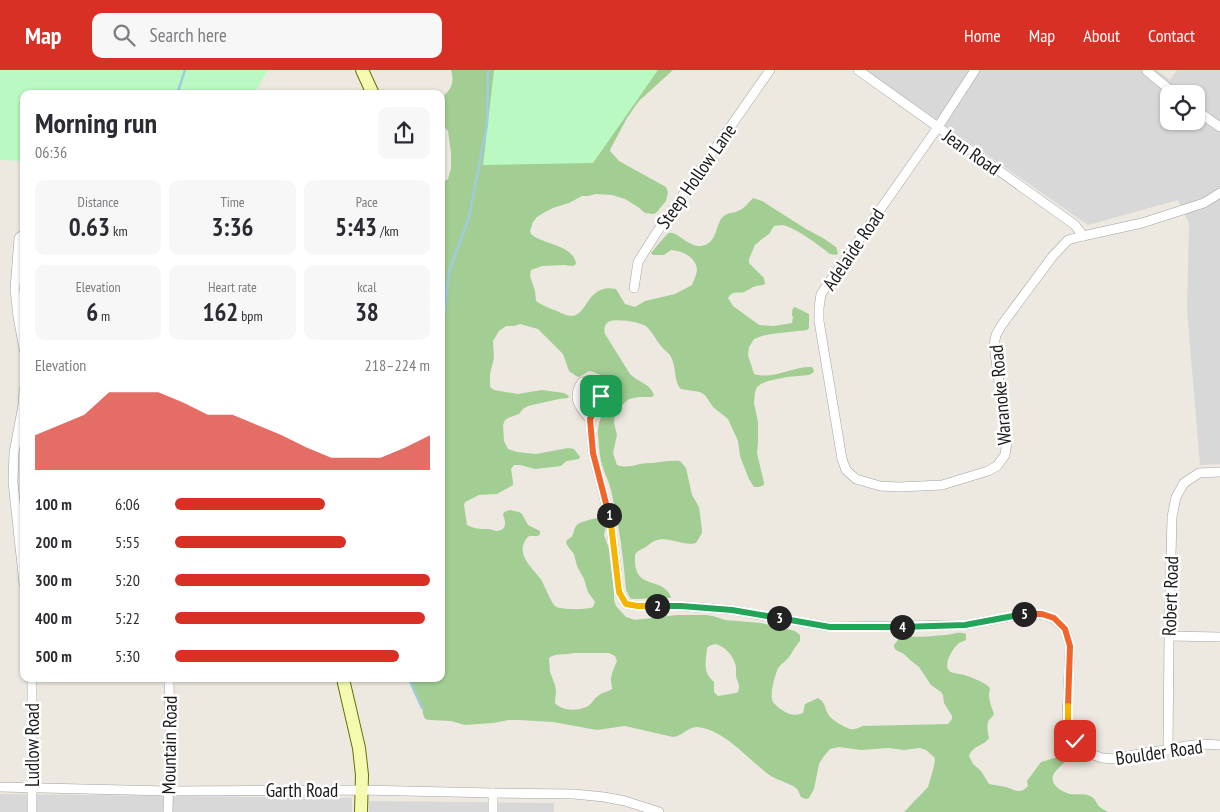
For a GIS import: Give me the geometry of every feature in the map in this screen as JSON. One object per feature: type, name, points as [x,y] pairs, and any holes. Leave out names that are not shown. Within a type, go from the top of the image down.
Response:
[{"type":"street","points":[[362,70],[368,90]]},
{"type":"street","name":"Steep Hollow Lane","points":[[634,288],[638,262],[770,70]]},
{"type":"street","name":"Jean Road","points":[[858,70],[1075,225],[1083,236]]},
{"type":"street","name":"Adelaide Road","points":[[856,479],[846,470],[842,459],[819,321],[821,294],[938,127],[975,70]]},
{"type":"street","points":[[1146,71],[1164,85]]},
{"type":"street","points":[[1205,116],[1220,127]]},
{"type":"street","name":"Waranoke Road","points":[[856,479],[880,486],[942,485],[988,471],[997,466],[1005,455],[1008,442],[994,345],[996,335],[1052,257],[1068,240],[1142,223],[1204,203],[1220,193]]},
{"type":"street","points":[[20,237],[15,289],[20,328]]},
{"type":"street","name":"Boulder Road","points":[[590,419],[593,453],[611,524],[619,592],[626,604],[732,610],[830,627],[965,625],[1021,614],[1042,614],[1054,618],[1065,629],[1070,646],[1068,730],[1075,741],[1088,752],[1102,758],[1115,759],[1186,746],[1202,744],[1220,745]]},
{"type":"street","points":[[20,421],[14,453],[13,482],[20,547]]},
{"type":"street","name":"Robert Road","points":[[1168,750],[1172,517],[1176,497],[1184,482],[1200,473],[1220,472]]},
{"type":"street","points":[[1169,636],[1220,637]]},
{"type":"street","name":"Ludlow Road","points":[[32,682],[32,812]]},
{"type":"street","name":"Mountain Road","points":[[168,812],[169,682]]},
{"type":"street","points":[[344,682],[359,748],[362,775],[361,812]]},
{"type":"street","name":"Garth Road","points":[[0,787],[168,791],[362,790],[574,794],[625,801],[659,812]]},
{"type":"street","points":[[493,793],[493,812]]},
{"type":"shaded area","points":[[865,70],[1157,70],[1170,80],[1177,70],[1220,70],[1220,464],[1200,465],[1187,310],[1189,223],[1178,200],[1088,225]]},
{"type":"shaded area","points":[[0,794],[352,798],[352,812],[0,812]]},
{"type":"shaded area","points":[[369,801],[554,803],[554,812],[369,812]]},
{"type":"green space","points":[[0,70],[268,70],[256,90],[20,90],[20,161],[0,160]]},
{"type":"green space","points":[[451,70],[673,70],[639,101],[627,118],[610,151],[619,161],[666,187],[668,192],[666,201],[653,214],[645,213],[625,199],[612,195],[596,194],[582,196],[537,217],[533,222],[531,234],[536,238],[563,248],[569,252],[576,263],[572,266],[542,266],[531,270],[530,276],[536,301],[546,307],[572,316],[582,311],[594,295],[606,288],[616,289],[625,304],[635,307],[645,301],[675,294],[692,285],[696,275],[696,264],[684,253],[671,250],[664,255],[653,255],[651,253],[669,233],[676,234],[695,245],[700,246],[709,243],[714,237],[719,222],[723,217],[742,209],[753,198],[762,201],[823,238],[836,247],[838,253],[836,255],[830,254],[807,237],[787,226],[774,226],[769,234],[755,245],[749,259],[749,263],[764,278],[765,284],[743,292],[734,293],[728,298],[733,306],[759,325],[774,326],[792,323],[792,312],[795,307],[809,314],[809,328],[807,330],[762,336],[754,339],[749,347],[748,355],[754,374],[769,375],[805,367],[812,367],[814,370],[809,375],[768,381],[757,387],[754,403],[758,422],[757,453],[764,483],[764,485],[759,487],[754,487],[749,479],[740,456],[738,441],[728,419],[713,407],[705,395],[679,387],[671,357],[647,327],[639,323],[621,320],[610,321],[605,325],[605,334],[630,374],[647,385],[654,395],[652,397],[629,399],[621,406],[615,416],[614,423],[617,435],[613,453],[617,465],[629,466],[644,463],[680,461],[686,468],[692,495],[699,507],[702,533],[696,543],[686,544],[665,539],[653,542],[635,555],[636,569],[639,575],[644,580],[662,587],[667,591],[670,598],[633,599],[630,598],[626,590],[618,525],[599,451],[599,426],[607,397],[607,381],[601,375],[589,371],[579,377],[569,371],[563,354],[538,329],[520,324],[506,326],[499,331],[493,341],[494,358],[490,374],[490,387],[494,390],[518,394],[542,390],[564,393],[569,396],[568,398],[528,406],[519,414],[505,420],[503,425],[504,441],[508,449],[517,452],[536,454],[568,448],[574,449],[580,457],[579,459],[567,461],[561,466],[545,468],[535,469],[514,465],[511,469],[513,485],[497,494],[479,495],[465,502],[467,525],[497,531],[503,529],[505,525],[504,512],[510,510],[522,514],[528,525],[540,531],[538,536],[529,536],[525,540],[523,552],[528,562],[542,581],[555,606],[580,609],[593,607],[595,602],[588,592],[574,554],[566,543],[578,524],[595,518],[600,519],[606,526],[604,535],[611,554],[614,600],[616,606],[626,617],[635,620],[677,615],[706,615],[725,620],[761,623],[795,631],[800,635],[800,641],[789,657],[778,668],[772,690],[773,702],[787,713],[797,714],[803,713],[805,704],[818,698],[824,703],[829,716],[849,729],[863,726],[948,724],[952,716],[944,703],[941,692],[931,685],[919,667],[904,654],[896,650],[894,645],[901,636],[924,637],[958,633],[966,634],[966,640],[955,646],[951,653],[947,665],[949,671],[973,678],[989,687],[994,714],[988,724],[989,738],[973,750],[969,756],[973,764],[981,771],[989,784],[1020,791],[1028,786],[1027,781],[1041,762],[1061,756],[1064,757],[1064,763],[1053,776],[1056,786],[1070,794],[1092,797],[1099,806],[1108,812],[904,812],[928,787],[934,766],[934,757],[926,750],[920,748],[861,750],[839,747],[830,749],[819,764],[814,789],[809,798],[806,799],[801,797],[796,788],[771,776],[737,747],[707,729],[694,727],[673,737],[625,726],[597,730],[553,722],[509,720],[465,725],[451,721],[425,719],[422,705],[410,682],[445,682],[445,181],[448,179],[451,168],[451,153],[448,131],[445,128],[445,94],[453,79]],"holes":[[[715,644],[726,649],[733,659],[739,690],[736,693],[718,696],[714,692],[714,682],[706,671],[706,663],[707,648]],[[574,653],[609,653],[615,656],[617,661],[612,673],[612,689],[596,697],[588,706],[578,709],[562,708],[555,703],[556,691],[550,672],[549,658],[551,656]]]},
{"type":"green space","points":[[494,70],[658,70],[593,163],[483,165]]},
{"type":"waterway","points":[[178,90],[185,70]]},
{"type":"waterway","points":[[445,308],[449,272],[469,217],[487,125],[488,70]]},
{"type":"waterway","points":[[410,682],[422,708]]},
{"type":"route","points":[[601,396],[590,419],[593,453],[611,524],[619,592],[626,604],[732,610],[830,627],[965,625],[1021,614],[1042,614],[1054,618],[1065,629],[1070,646],[1067,719],[1068,730],[1075,741]]}]
